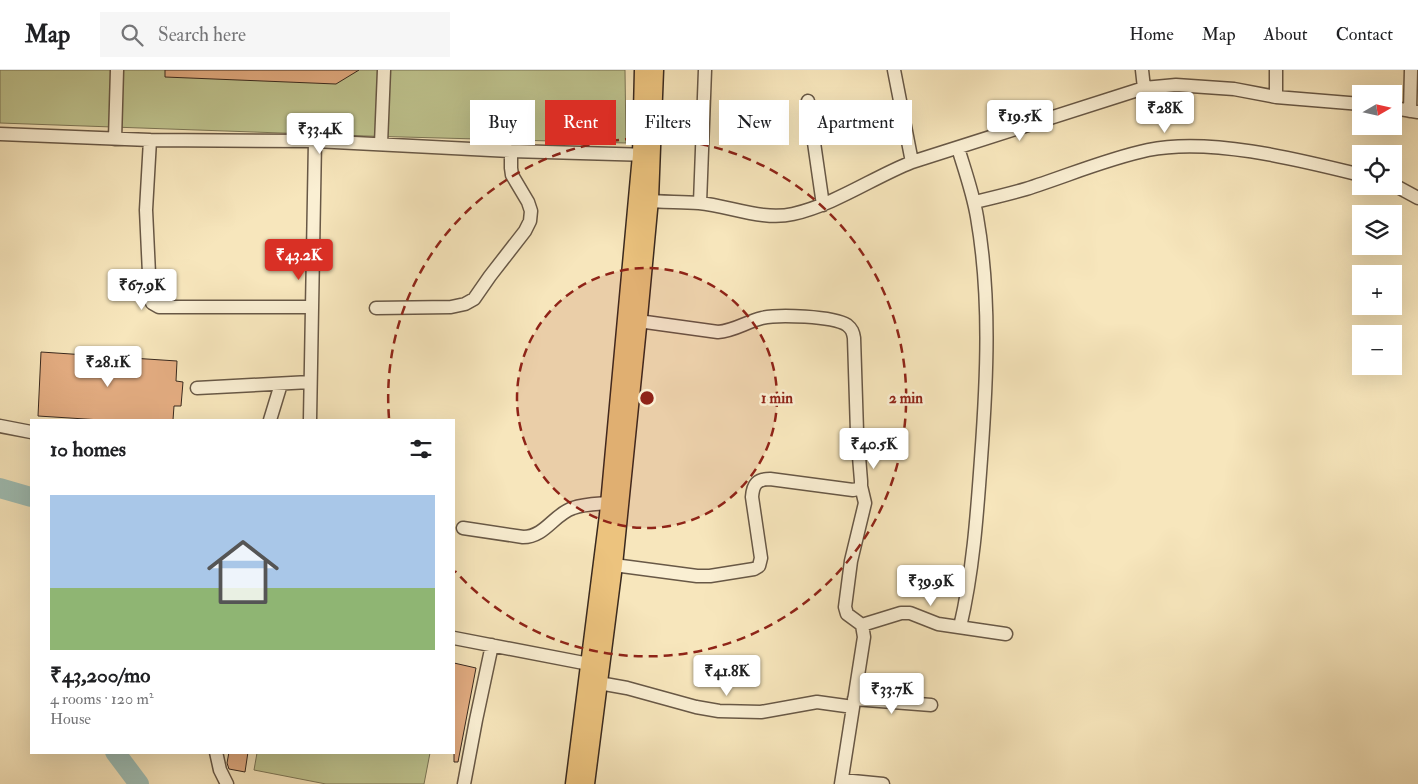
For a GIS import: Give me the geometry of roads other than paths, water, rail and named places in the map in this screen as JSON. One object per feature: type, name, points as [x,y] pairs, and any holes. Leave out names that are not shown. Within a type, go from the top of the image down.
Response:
[{"type":"main road","points":[[642,70],[646,155]]},
{"type":"main road","points":[[587,784],[614,565],[632,320],[655,70]]},
{"type":"main road","points":[[574,784],[632,320]]},
{"type":"street","points":[[115,139],[117,70]]},
{"type":"street","points":[[380,144],[384,70]]},
{"type":"street","points":[[695,203],[706,70]]},
{"type":"street","points":[[894,70],[912,162]]},
{"type":"street","points":[[1142,70],[1144,88]]},
{"type":"street","points":[[1276,70],[1276,97]]},
{"type":"street","points":[[1411,70],[1414,111]]},
{"type":"street","points":[[643,201],[695,203],[776,217],[793,214],[823,205],[912,162],[1144,88],[1176,85],[1234,89],[1276,97],[1352,103]]},
{"type":"street","points":[[0,134],[150,140],[315,141],[511,151],[646,155]]},
{"type":"street","points":[[150,140],[146,210],[150,295],[152,302],[159,307],[167,308],[312,307]]},
{"type":"street","points":[[310,419],[315,141]]},
{"type":"street","points":[[814,145],[823,205]]},
{"type":"street","points":[[975,202],[1027,189],[1109,160],[1150,150],[1174,147],[1222,148],[1288,158],[1352,173]]},
{"type":"street","points":[[958,148],[975,202],[986,291],[985,398],[974,554],[969,591],[960,627]]},
{"type":"street","points":[[376,308],[451,307],[465,304],[474,299],[525,231],[530,221],[531,211],[528,202],[512,175],[511,151]]},
{"type":"street","points":[[1402,189],[1418,198]]},
{"type":"street","points":[[632,320],[728,332],[761,318],[780,315],[837,321],[852,330],[854,338],[861,486],[864,503],[851,561],[845,608],[847,614],[862,625],[864,637],[841,782],[883,784]]},
{"type":"street","points":[[197,388],[310,382]]},
{"type":"street","points":[[270,419],[280,384]]},
{"type":"street","points":[[0,426],[30,432]]},
{"type":"street","points":[[614,565],[697,576],[710,576],[754,569],[759,566],[762,558],[752,497],[753,487],[756,482],[770,479],[853,490],[861,486]]},
{"type":"street","points":[[463,528],[531,537],[544,530],[573,508],[609,503]]},
{"type":"street","points":[[862,625],[901,613],[910,614],[938,624],[1006,634]]},
{"type":"street","points":[[455,638],[589,664]]},
{"type":"street","points":[[464,784],[492,645]]},
{"type":"street","points":[[599,684],[627,688],[696,707],[719,710],[761,712],[817,702],[931,705]]},
{"type":"street","points":[[216,754],[220,770],[227,784]]},
{"type":"waterway","points":[[0,488],[30,497]]},
{"type":"waterway","points":[[116,754],[139,784]]}]
